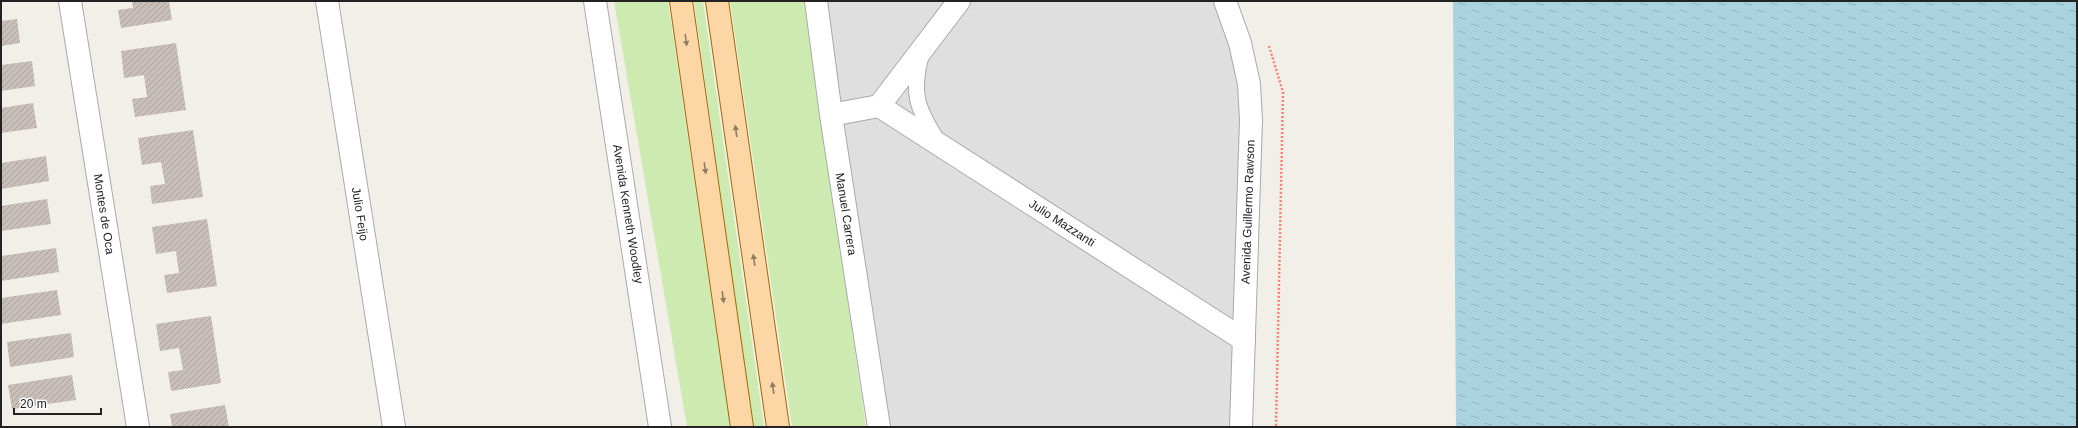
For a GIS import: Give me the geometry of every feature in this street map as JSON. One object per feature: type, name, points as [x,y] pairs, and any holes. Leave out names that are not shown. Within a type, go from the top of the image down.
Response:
[{"type":"main road","points":[[681,1],[742,427]]},
{"type":"main road","points":[[717,1],[778,427]]},
{"type":"street","name":"Montes de Oca","points":[[70,1],[138,427]]},
{"type":"street","name":"Julio Feijo","points":[[327,1],[394,427]]},
{"type":"street","name":"Avenida Kenneth Woodley","points":[[595,1],[660,427]]},
{"type":"street","name":"Manuel Carrera","points":[[816,1],[831,115],[879,427]]},
{"type":"street","points":[[831,115],[879,106],[959,1]]},
{"type":"street","name":"Avenida Guillermo Rawson","points":[[1225,1],[1240,43],[1249,84],[1251,120],[1241,427]]},
{"type":"street","name":"Julio Mazzanti","points":[[879,106],[1244,340]]},
{"type":"lane","points":[[923,49],[916,72],[916,92],[921,115],[941,146]]},
{"type":"path","points":[[1268,41],[1283,92],[1276,427]]},
{"type":"shaded area","points":[[816,1],[1225,1],[1240,43],[1241,427],[879,427]]},
{"type":"green space","points":[[614,1],[668,1],[730,427],[687,427]]},
{"type":"green space","points":[[694,1],[703,1],[764,427],[753,427]]},
{"type":"green space","points":[[730,1],[804,1],[866,427],[792,427]]},
{"type":"water","points":[[1453,1],[2077,1],[2077,427],[1456,427]]},
{"type":"building","points":[[132,1],[169,1],[172,20],[121,28],[118,10],[133,8]]},
{"type":"building","points":[[17,19],[20,43],[1,46],[1,21]]},
{"type":"building","points":[[176,43],[186,110],[135,117],[132,99],[147,97],[144,75],[124,78],[121,51]]},
{"type":"building","points":[[32,61],[35,86],[1,91],[1,65]]},
{"type":"building","points":[[33,103],[37,128],[1,133],[1,108]]},
{"type":"building","points":[[193,130],[203,197],[152,204],[150,186],[165,184],[161,162],[142,165],[138,138]]},
{"type":"building","points":[[46,156],[49,181],[1,189],[1,163]]},
{"type":"building","points":[[47,199],[51,224],[1,231],[1,206]]},
{"type":"building","points":[[207,219],[217,286],[167,293],[164,275],[179,273],[176,251],[156,254],[152,227]]},
{"type":"building","points":[[56,248],[59,272],[1,281],[1,256]]},
{"type":"building","points":[[57,290],[61,315],[1,324],[1,298]]},
{"type":"building","points":[[211,316],[221,383],[171,391],[168,372],[183,370],[179,348],[160,351],[156,324]]},
{"type":"building","points":[[71,333],[74,357],[10,367],[7,342]]},
{"type":"building","points":[[72,375],[76,400],[12,409],[8,385]]},
{"type":"building","points":[[225,405],[229,427],[172,427],[170,414]]}]
